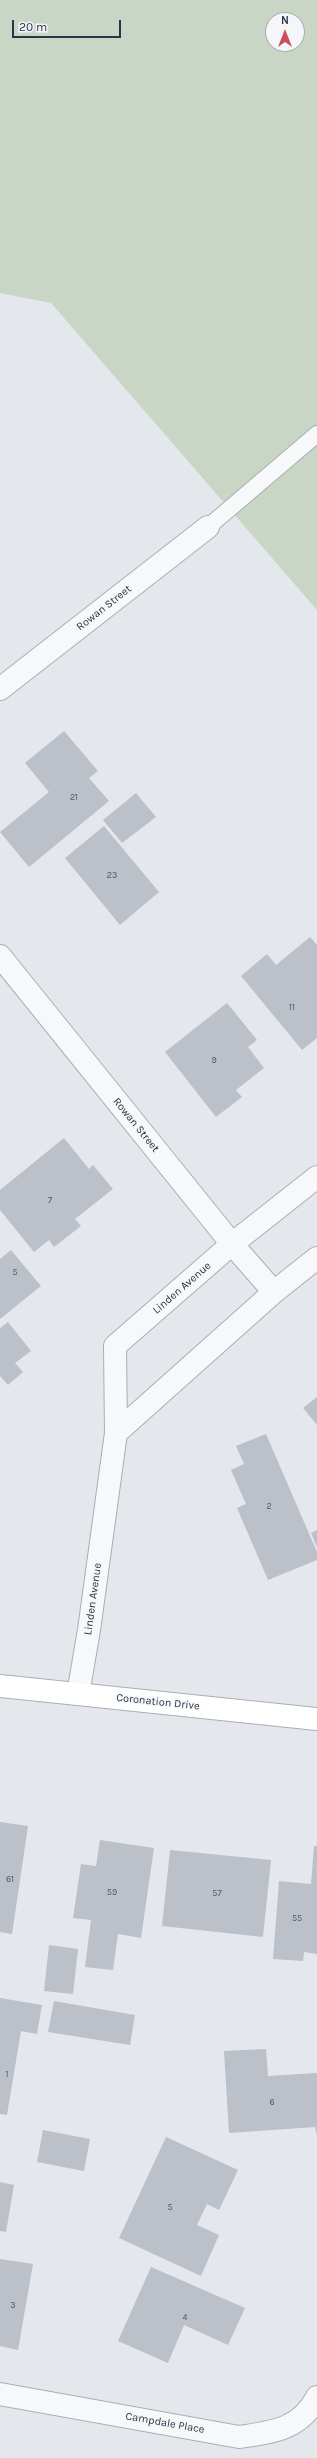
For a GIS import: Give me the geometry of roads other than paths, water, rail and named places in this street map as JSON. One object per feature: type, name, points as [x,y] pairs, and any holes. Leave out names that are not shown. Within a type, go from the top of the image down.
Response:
[{"type":"main road","name":"Coronation Drive","points":[[0,1686],[317,1719]]},
{"type":"street","name":"Rowan Street","points":[[0,689],[208,527]]},
{"type":"street","name":"Rowan Street","points":[[0,956],[232,1244],[274,1292]]},
{"type":"street","name":"Linden Avenue","points":[[78,1694],[89,1630],[116,1433],[115,1346],[232,1244],[317,1177]]},
{"type":"street","points":[[116,1433],[274,1292],[317,1258]]},
{"type":"street","name":"Campdale Place","points":[[0,2394],[239,2437],[269,2433],[295,2424],[317,2397]]},
{"type":"lane","points":[[208,527],[317,434]]}]
